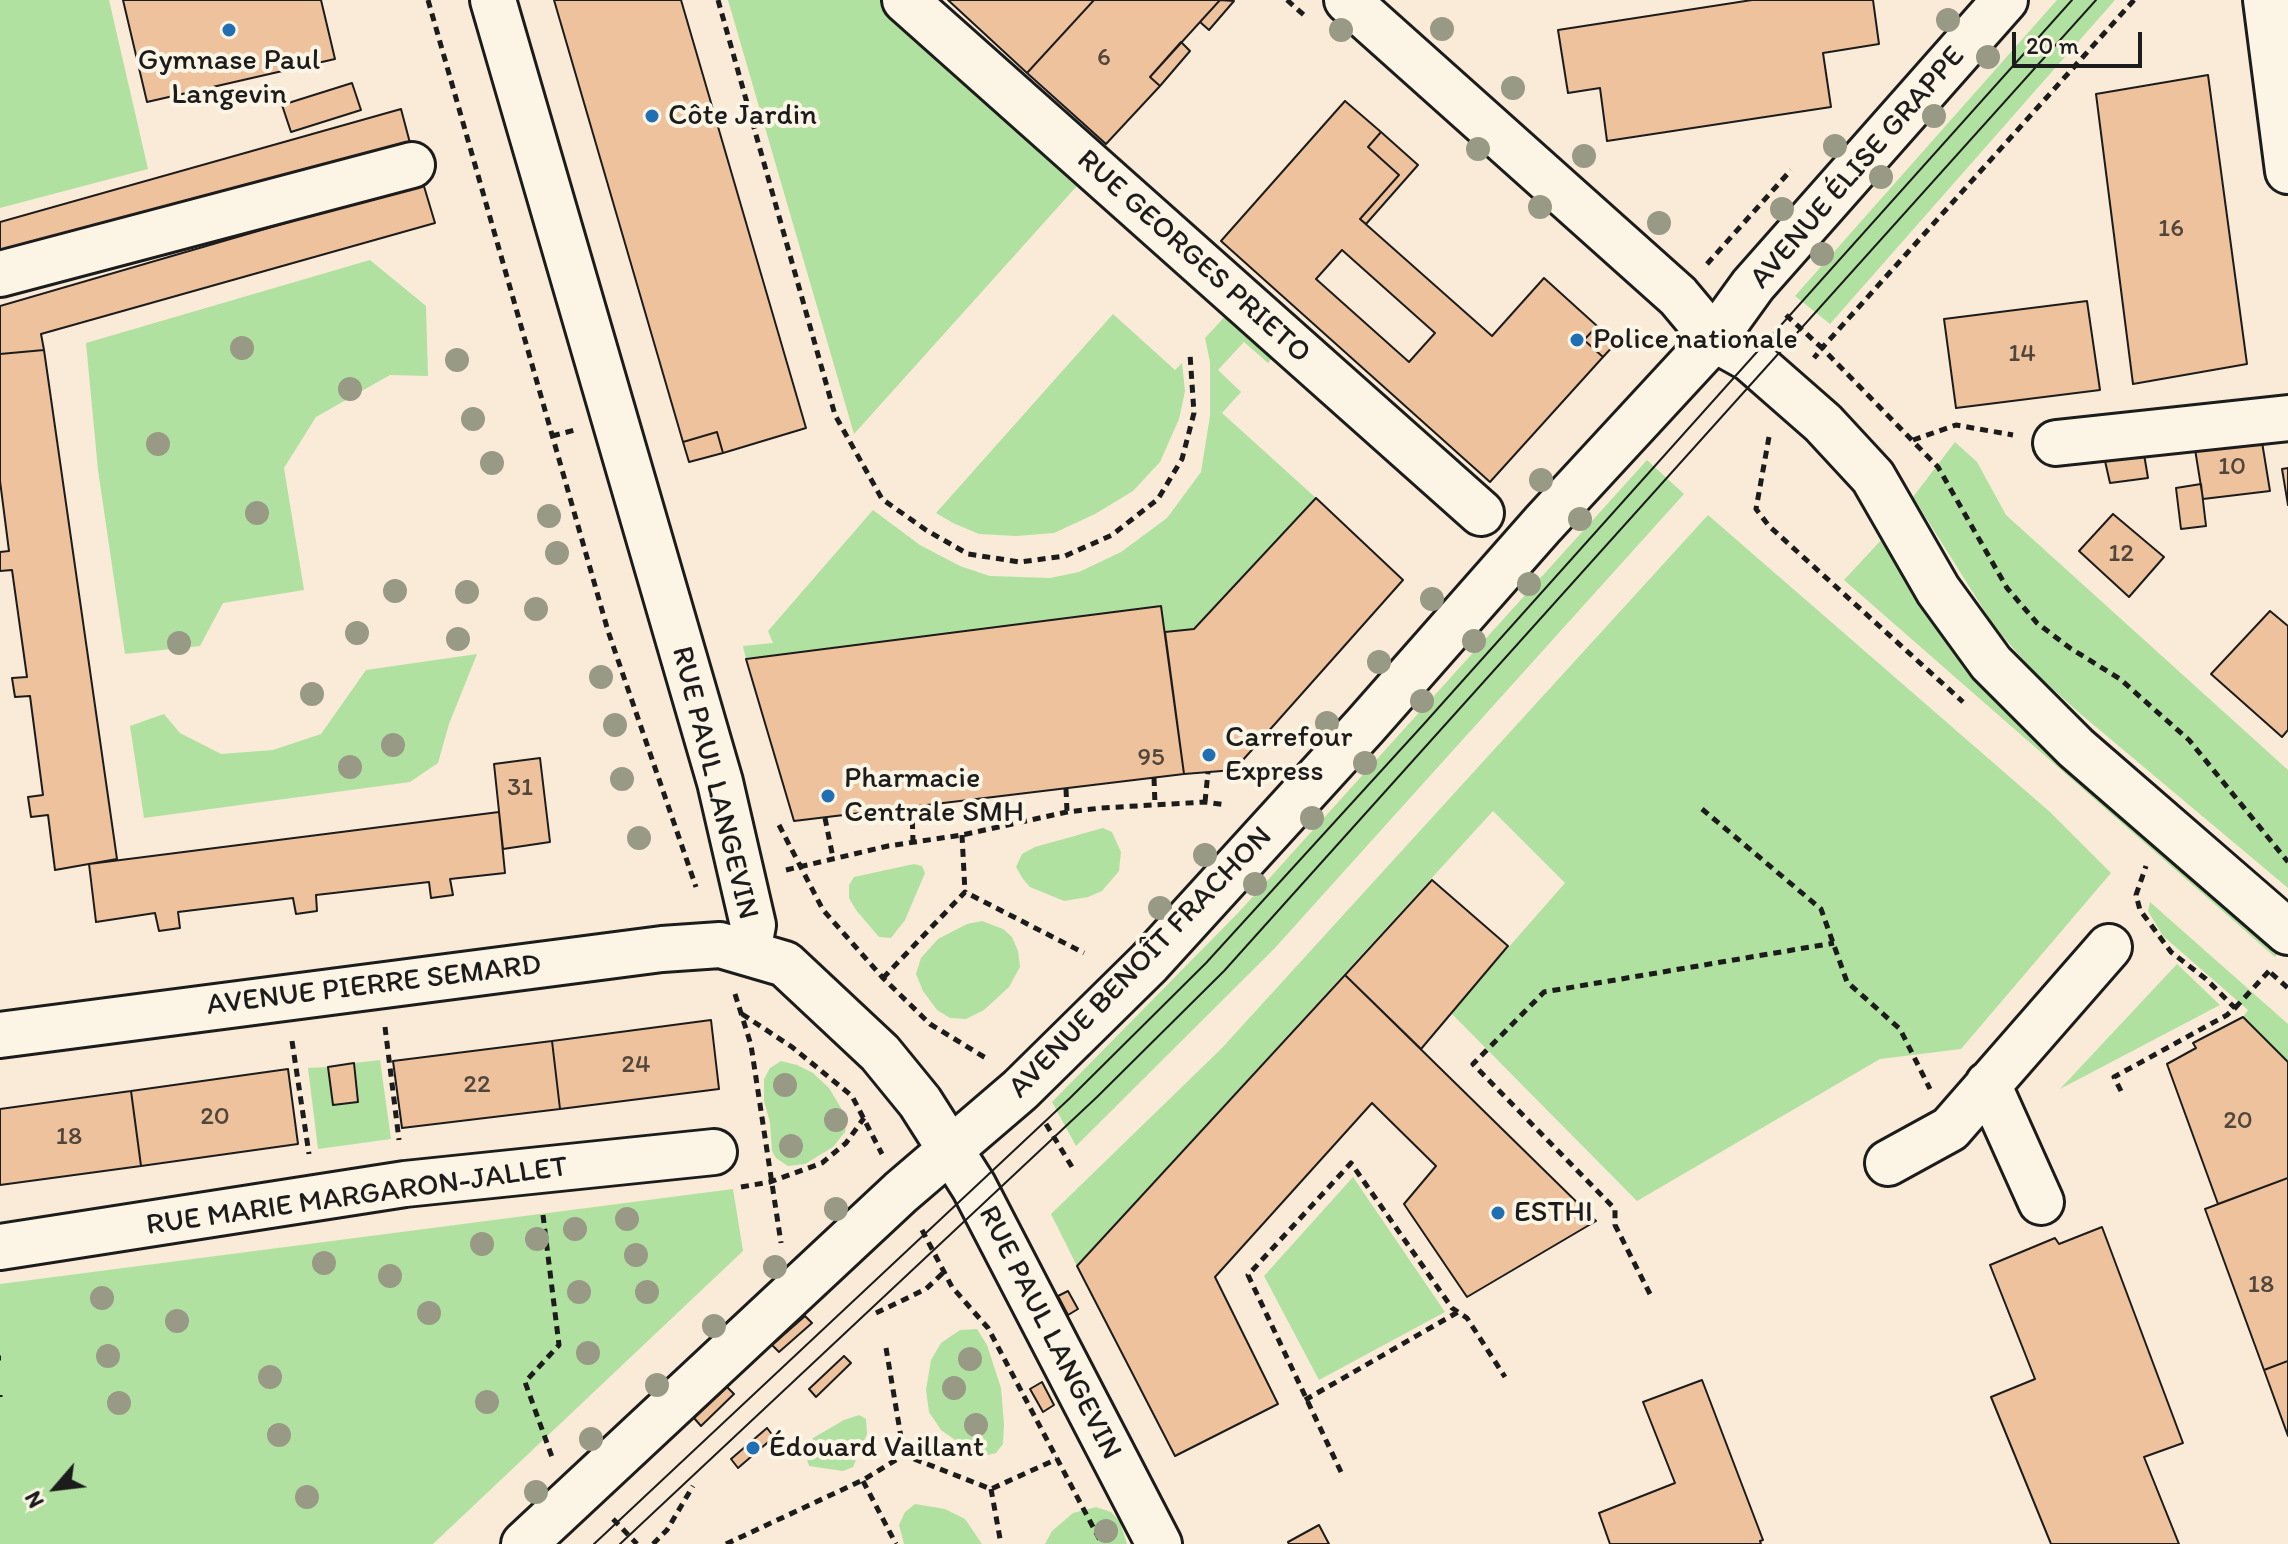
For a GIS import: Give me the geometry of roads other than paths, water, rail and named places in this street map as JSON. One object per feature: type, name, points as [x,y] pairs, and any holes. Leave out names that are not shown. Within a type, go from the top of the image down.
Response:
[{"type":"street","name":"RUE PAUL LANGEVIN","points":[[493,0],[720,782],[753,925],[734,948],[785,964],[880,1053],[920,1102],[974,1187],[1159,1544]]},
{"type":"street","name":"RUE GEORGES PRIETO","points":[[905,0],[1481,513]]},
{"type":"street","points":[[1347,0],[1678,296],[1714,339],[1750,359],[1823,423],[1873,477],[1938,590],[1991,663],[2076,748],[2288,932]]},
{"type":"street","name":"AVENUE ÉLISE GRAPPE","points":[[1714,339],[1753,285],[2005,0]]},
{"type":"street","points":[[2266,0],[2288,171]]},
{"type":"street","points":[[0,274],[412,165]]},
{"type":"street","name":"AVENUE BENOÎT FRACHON","points":[[524,1544],[901,1192],[1020,1090],[1149,963],[1365,726],[1543,524],[1714,339]]},
{"type":"street","points":[[2056,443],[2288,418]]},
{"type":"street","points":[[1888,1163],[1950,1129],[2109,947]]},
{"type":"street","name":"AVENUE PIERRE SEMARD","points":[[0,1035],[662,949],[734,948]]},
{"type":"street","points":[[1988,1084],[2041,1202]]},
{"type":"street","name":"RUE MARIE MARGARON-JALLET","points":[[0,1247],[405,1184],[714,1152]]},
{"type":"tram line","points":[[594,1544],[1070,1098],[1206,963],[2072,0]]},
{"type":"tram line","points":[[620,1544],[1097,1097],[1224,971],[2096,0]]},
{"type":"place","name":"Gymnase Paul Langevin","points":[[229,30]]},
{"type":"place","name":"Côte Jardin","points":[[652,116]]},
{"type":"place","name":"Police nationale","points":[[1577,340]]},
{"type":"place","name":"Carrefour Express","points":[[1209,755]]},
{"type":"place","name":"Pharmacie Centrale SMH","points":[[828,796]]},
{"type":"place","name":"ESTHI","points":[[1498,1213]]},
{"type":"place","name":"Édouard Vaillant","points":[[753,1448]]}]
